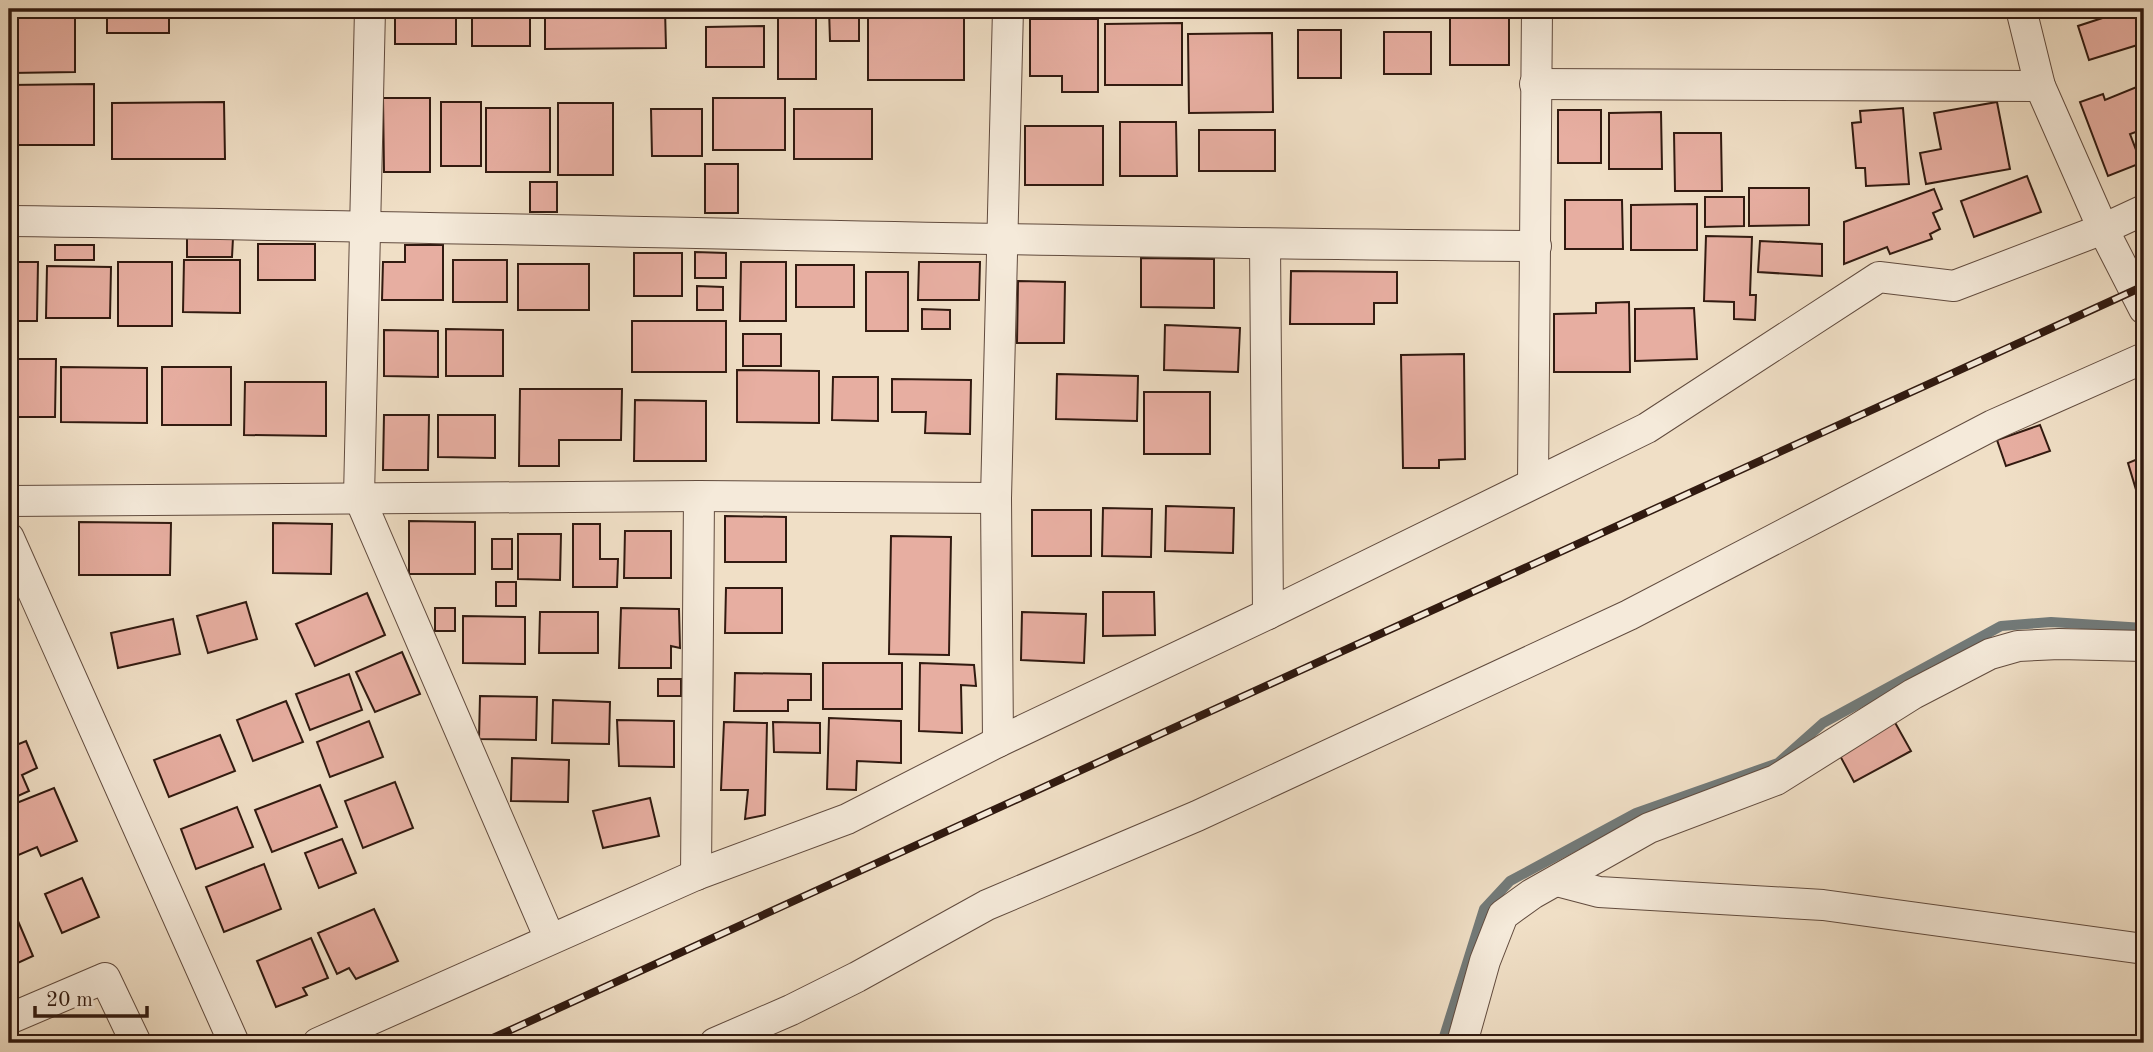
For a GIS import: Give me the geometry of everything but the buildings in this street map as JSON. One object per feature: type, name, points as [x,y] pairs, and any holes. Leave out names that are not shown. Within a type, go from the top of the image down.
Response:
[{"type":"street","points":[[370,9],[359,497],[550,939]]},
{"type":"street","points":[[998,742],[996,498],[1008,9]]},
{"type":"street","points":[[1533,483],[1537,9]]},
{"type":"street","points":[[2021,9],[2040,86],[2103,229],[2144,309]]},
{"type":"street","points":[[1535,84],[2040,86]]},
{"type":"street","points":[[318,1043],[696,875],[847,820],[998,742],[1268,614],[1647,428],[1879,276],[1954,286],[2103,229],[2144,210]]},
{"type":"street","points":[[9,221],[366,225],[1003,240],[1536,246]]},
{"type":"street","points":[[1265,244],[1268,614]]},
{"type":"street","points":[[715,1043],[791,1010],[857,977],[987,905],[1209,810],[1629,615],[1993,425],[2144,358]]},
{"type":"street","points":[[9,500],[699,496],[996,498]]},
{"type":"street","points":[[696,875],[699,496]]},
{"type":"street","points":[[9,538],[234,1043]]},
{"type":"street","points":[[1462,1043],[1485,961],[1503,915],[1556,880],[1649,828],[1776,780],[1913,694],[1990,654],[2018,646],[2144,646]]},
{"type":"street","points":[[1556,880],[1599,892],[1823,905],[2144,949]]},
{"type":"street","points":[[9,1019],[105,978],[136,1043]]},
{"type":"waterway","points":[[1442,1043],[1484,909],[1510,881],[1636,813],[1778,763],[1823,723],[2001,626],[2051,622],[2144,628]]},
{"type":"railway","points":[[482,1043],[2144,286]]}]
